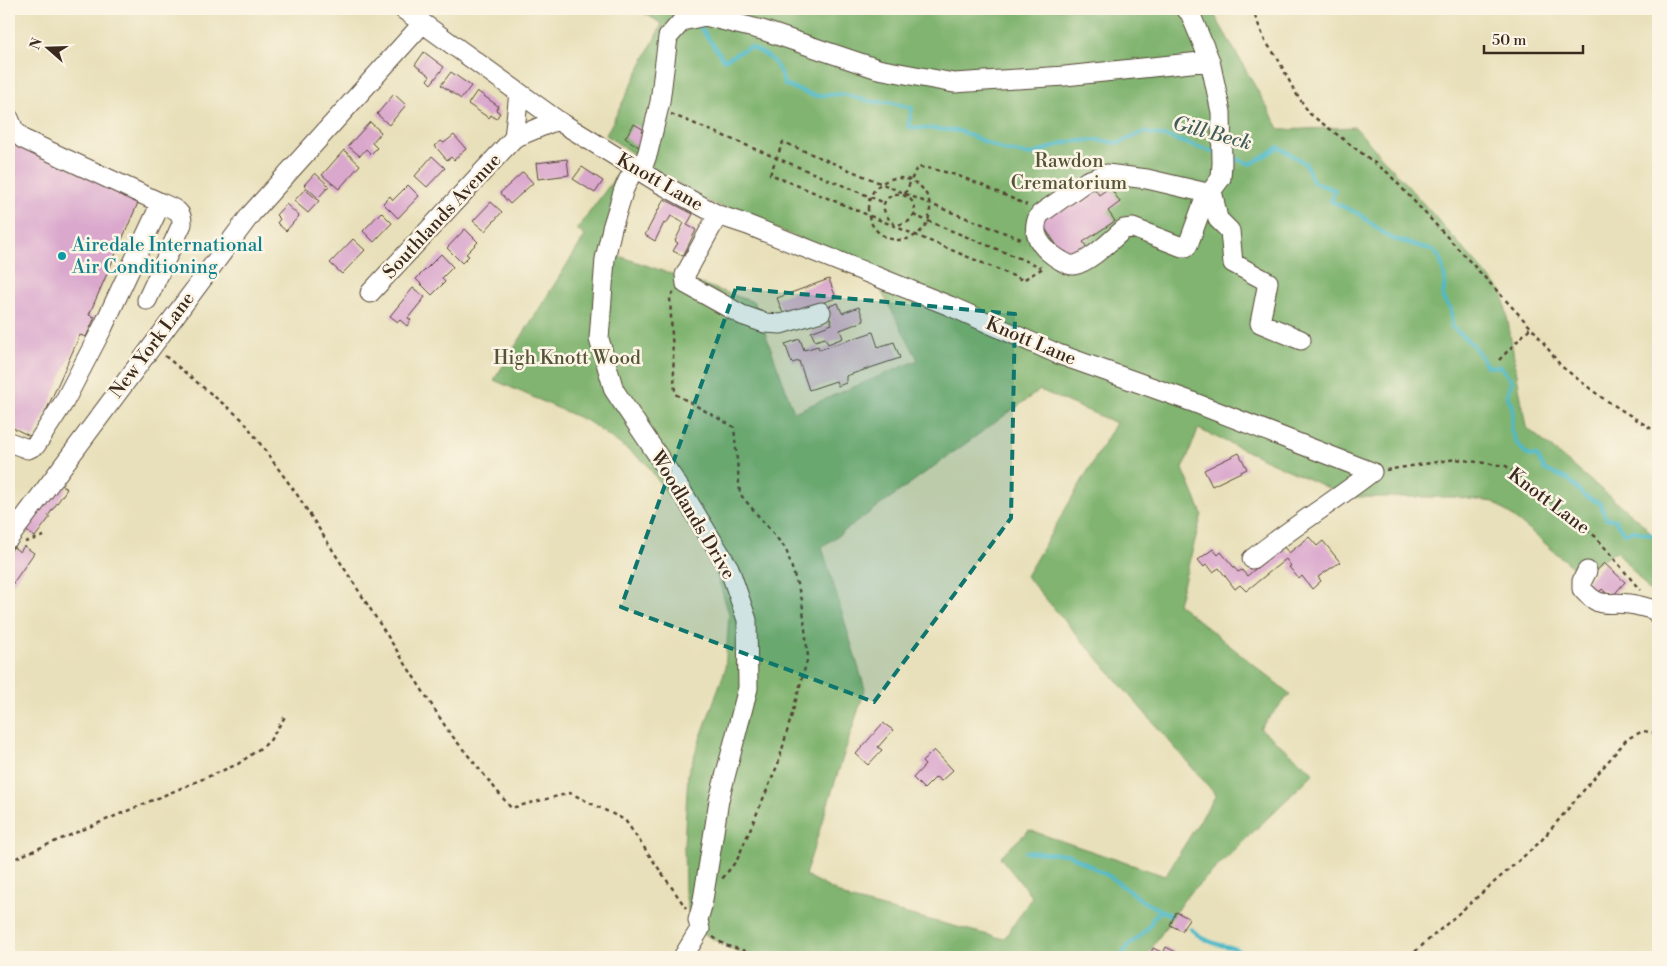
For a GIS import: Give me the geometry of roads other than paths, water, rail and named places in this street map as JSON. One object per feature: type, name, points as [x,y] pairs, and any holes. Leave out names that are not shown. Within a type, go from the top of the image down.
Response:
[{"type":"street","name":"Knott Lane","points":[[403,9],[557,120],[637,170],[718,215],[950,306],[1058,354],[1190,401],[1372,472],[1252,559]]},
{"type":"street","points":[[1186,9],[1210,61],[1221,112],[1222,154],[1220,178],[1209,191],[1186,247],[1133,228],[1128,228],[1124,229],[1096,253],[1071,266],[1046,257],[1037,239],[1036,220],[1043,212],[1087,181],[1107,174],[1209,191]]},
{"type":"street","name":"Woodlands Drive","points":[[683,957],[700,929],[698,920],[702,906],[719,800],[748,688],[747,620],[729,568],[681,490],[614,390],[599,339],[605,259],[612,228],[624,189],[648,152],[659,109],[668,37],[682,21],[705,16],[762,30],[878,69],[954,83],[1065,76],[1210,61]]},
{"type":"street","name":"New York Lane","points":[[9,538],[251,214],[423,23]]},
{"type":"street","name":"Southlands Avenue","points":[[514,138],[519,93]]},
{"type":"street","points":[[9,118],[14,130],[23,139],[179,212],[182,216],[182,224],[147,300]]},
{"type":"street","name":"Southlands Avenue","points":[[370,293],[514,138],[557,120]]},
{"type":"street","points":[[1209,191],[1218,219],[1230,231],[1233,263],[1268,282],[1260,323],[1301,340]]},
{"type":"street","points":[[9,442],[28,449],[36,445],[64,402],[103,327],[161,203]]},
{"type":"street","points":[[718,215],[685,275],[684,280],[686,284],[742,315],[765,323],[781,324],[821,312]]},
{"type":"street","points":[[1587,571],[1582,581],[1582,589],[1598,603],[1606,605],[1617,603],[1631,604],[1658,613]]},
{"type":"waterway","name":"Gill Beck","points":[[698,24],[724,60],[749,47],[763,53],[773,61],[780,71],[785,85],[815,96],[842,94],[873,102],[888,102],[912,108],[908,127],[960,131],[1003,150],[1031,155],[1067,142],[1095,140],[1120,143],[1143,132],[1168,137],[1216,153]]},
{"type":"waterway","name":"Gill Beck","points":[[1227,156],[1251,164],[1279,147],[1306,164],[1313,182],[1335,190],[1331,201],[1359,214],[1390,238],[1433,250],[1440,258],[1445,278],[1443,299],[1451,309],[1452,327],[1473,345],[1487,366],[1501,367],[1512,381],[1507,394],[1513,409],[1511,429],[1516,442],[1527,455],[1537,456],[1545,470],[1569,480],[1584,496],[1600,503],[1606,519],[1614,519],[1624,533],[1634,531],[1653,535],[1658,545]]},
{"type":"waterway","points":[[1026,852],[1068,854],[1109,876],[1144,902],[1170,915]]},
{"type":"waterway","points":[[1121,957],[1129,945],[1163,911]]},
{"type":"waterway","points":[[1191,929],[1216,944],[1236,949],[1244,957]]},
{"type":"place","name":"Airedale International Air Conditioning","points":[[62,256]]},
{"type":"park label","name":"Rawdon Crematorium","points":[[1069,172]]},
{"type":"park label","name":"High Knott Wood","points":[[567,358]]}]
